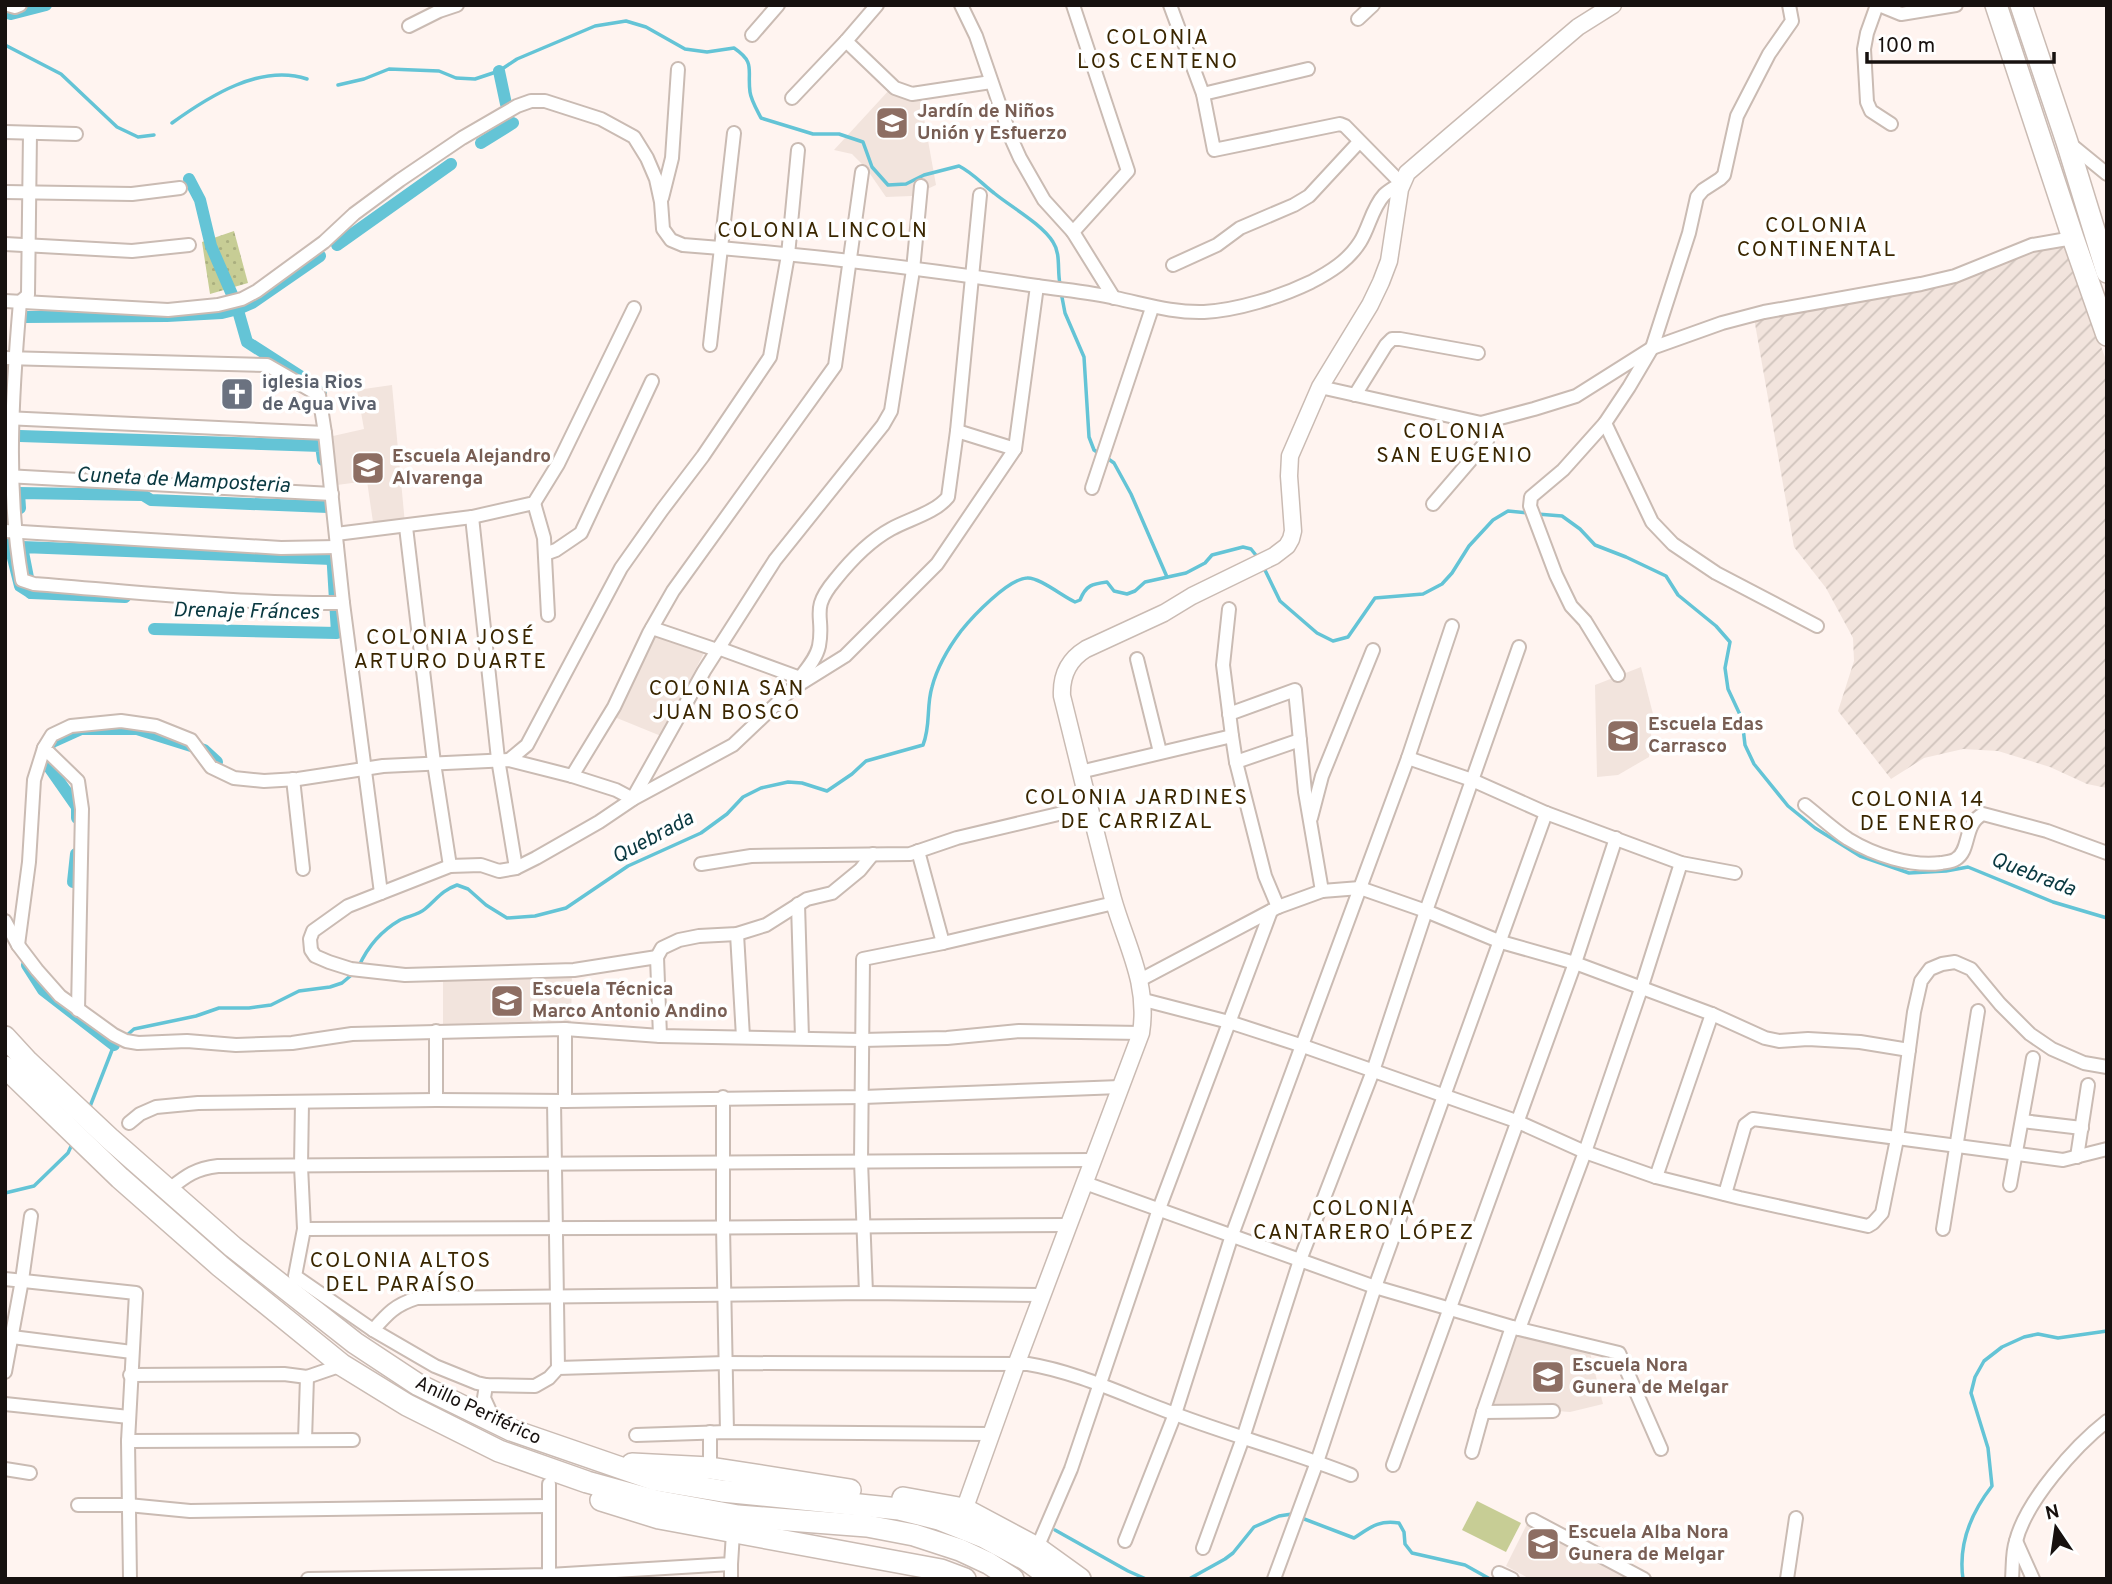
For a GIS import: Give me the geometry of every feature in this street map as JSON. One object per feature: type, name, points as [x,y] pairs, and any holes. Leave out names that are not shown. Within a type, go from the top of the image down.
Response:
[{"type":"highway","points":[[1996,5],[2107,335]]},
{"type":"highway","points":[[2021,5],[2107,272]]},
{"type":"highway","name":"Anillo Periférico","points":[[5,1037],[109,1138],[233,1247],[355,1343],[417,1384],[511,1430],[656,1480],[722,1491],[900,1509],[939,1519],[984,1537],[1026,1559],[1053,1579]]},
{"type":"highway","name":"Anillo Periférico","points":[[5,1067],[150,1205],[220,1266],[342,1365],[407,1405],[499,1451],[587,1482],[656,1501],[738,1516],[867,1526],[914,1535],[960,1550],[1013,1579]]},
{"type":"highway","points":[[499,1451],[549,1484],[659,1518],[941,1568],[965,1579]]},
{"type":"highway","points":[[598,1461],[710,1468],[935,1503],[963,1511],[1037,1548],[1080,1579]]},
{"type":"street","points":[[8,5],[20,5]]},
{"type":"street","points":[[409,26],[457,5]]},
{"type":"street","points":[[752,35],[778,5]]},
{"type":"street","points":[[792,98],[877,5]]},
{"type":"street","points":[[961,5],[976,36],[1020,158],[1044,200],[1073,232],[1114,298]]},
{"type":"street","points":[[1073,5],[1128,171],[1073,232]]},
{"type":"street","points":[[1170,5],[1203,94],[1214,150],[1340,124],[1345,125],[1401,183]]},
{"type":"street","points":[[1358,19],[1373,5]]},
{"type":"street","points":[[963,1511],[1141,1033],[1144,1014],[1140,980],[1114,903],[1088,807],[1062,696],[1064,674],[1076,655],[1086,649],[1164,613],[1204,589],[1282,551],[1291,540],[1293,531],[1290,456],[1320,387],[1381,282],[1390,254],[1401,183],[1407,173],[1578,27],[1613,5]]},
{"type":"street","points":[[1618,675],[1585,621],[1571,606],[1556,575],[1530,506],[1531,497],[1563,470],[1605,423],[1652,348],[1689,233],[1697,197],[1724,175],[1737,116],[1769,54],[1792,21],[1789,5]]},
{"type":"street","points":[[1891,124],[1871,111],[1867,102],[1864,50],[1867,33],[1878,5],[1900,14],[1956,5]]},
{"type":"street","points":[[846,41],[895,88],[912,94],[991,82]]},
{"type":"street","points":[[661,202],[672,158],[678,69]]},
{"type":"street","points":[[1203,94],[1308,69]]},
{"type":"street","points":[[5,301],[169,310],[199,308],[242,299],[324,242],[354,214],[400,180],[473,132],[517,106],[531,101],[545,101],[601,119],[634,137],[648,158],[656,179],[663,229],[671,240],[683,246],[788,255],[973,277],[1114,298],[1152,308],[1201,312],[1217,310],[1275,296],[1313,280],[1335,268],[1353,251],[1384,194],[1401,183]]},
{"type":"street","points":[[5,132],[76,134]]},
{"type":"street","points":[[30,133],[28,296],[20,302],[10,358],[11,531],[22,580],[31,584],[232,600],[337,603]]},
{"type":"street","points":[[710,345],[734,133]]},
{"type":"street","points":[[1173,265],[1217,245],[1240,228],[1309,196],[1359,142]]},
{"type":"street","points":[[2067,142],[2107,173]]},
{"type":"street","points":[[502,759],[527,745],[621,569],[727,423],[770,357],[788,255],[798,150]]},
{"type":"street","points":[[572,776],[614,707],[673,591],[835,366],[862,172]]},
{"type":"street","points":[[633,799],[666,736],[775,560],[883,425],[891,411],[913,270],[921,186]]},
{"type":"street","points":[[5,192],[132,194],[180,188]]},
{"type":"street","points":[[657,957],[574,970],[405,975],[351,969],[315,956],[310,939],[313,931],[348,906],[450,866],[481,865],[499,871],[516,868],[599,822],[633,799],[733,745],[796,684],[816,655],[819,646],[819,606],[834,580],[879,537],[945,500],[950,486],[957,431],[980,195]]},
{"type":"street","points":[[1320,387],[1481,423],[1576,396],[1652,348],[1722,323],[1764,312],[1955,276],[2032,245],[2073,238]]},
{"type":"street","points":[[5,244],[132,251],[189,246]]},
{"type":"street","points":[[796,684],[845,656],[937,564],[1015,449],[1041,287]]},
{"type":"street","points":[[11,531],[281,548],[333,544],[534,503],[558,464],[634,308]]},
{"type":"street","points":[[1091,488],[1152,308]]},
{"type":"street","points":[[1355,395],[1385,345],[1392,339],[1478,353]]},
{"type":"street","points":[[10,358],[267,365],[319,395],[326,433],[337,603],[365,768],[380,893]]},
{"type":"street","points":[[545,554],[556,550],[580,533],[652,381]]},
{"type":"street","points":[[9,418],[326,433]]},
{"type":"street","points":[[1433,504],[1486,442],[1490,421]]},
{"type":"street","points":[[1605,423],[1652,522],[1673,544],[1716,573],[1817,626]]},
{"type":"street","points":[[957,431],[1015,449]]},
{"type":"street","points":[[10,476],[330,494]]},
{"type":"street","points":[[534,503],[544,538],[548,615]]},
{"type":"street","points":[[472,517],[516,868]]},
{"type":"street","points":[[406,527],[450,866]]},
{"type":"street","points":[[1037,1548],[1071,1469],[1159,1209],[1275,909],[1236,762],[1232,736],[1223,665],[1229,609]]},
{"type":"street","points":[[1125,1541],[1175,1414],[1232,1235],[1408,758],[1452,626]]},
{"type":"street","points":[[652,628],[718,649],[796,684]]},
{"type":"street","points":[[1203,1548],[1243,1438],[1300,1260],[1373,1071],[1519,647]]},
{"type":"street","points":[[1310,822],[1322,776],[1373,650]]},
{"type":"street","points":[[1137,659],[1160,752]]},
{"type":"street","points":[[1229,714],[1295,690],[1310,822],[1322,891]]},
{"type":"street","points":[[18,946],[29,862],[34,780],[48,752],[51,735],[71,726],[121,721],[156,726],[191,740],[211,767],[234,778],[264,781],[293,779],[434,758],[502,759],[572,776],[616,790],[633,799]]},
{"type":"street","points":[[1080,772],[1232,736]]},
{"type":"street","points":[[1236,762],[1300,740]]},
{"type":"street","points":[[48,752],[78,781],[81,790],[78,1010]]},
{"type":"street","points":[[1408,758],[1472,780],[1546,813],[1681,863],[1735,873]]},
{"type":"street","points":[[293,779],[303,869]]},
{"type":"street","points":[[1805,804],[1848,839],[1893,859],[1926,865],[1955,860],[1961,854],[1971,825],[1976,817],[1983,814],[2047,831],[2107,853]]},
{"type":"street","points":[[701,864],[751,856],[910,854],[957,838],[1088,807]]},
{"type":"street","points":[[1273,1579],[1317,1462],[1375,1286],[1546,813]]},
{"type":"street","points":[[1393,1465],[1574,963],[1616,838]]},
{"type":"street","points":[[918,851],[943,943]]},
{"type":"street","points":[[660,1036],[657,957],[662,948],[679,940],[737,934],[766,925],[807,899],[832,893],[845,884],[873,854]]},
{"type":"street","points":[[1472,1452],[1483,1412],[1585,1152],[1681,863]]},
{"type":"street","points":[[1140,980],[1275,909],[1322,891],[1360,888],[1426,911],[1501,942],[1574,963],[1712,1014],[1765,1038],[1779,1041],[1808,1039],[1860,1042],[1909,1051]]},
{"type":"street","points":[[866,1293],[861,1161],[863,959],[1114,903]]},
{"type":"street","points":[[798,904],[802,1038]]},
{"type":"street","points":[[5,921],[18,946],[60,996],[126,1041],[187,1041],[236,1045],[292,1043],[352,1034],[565,1029],[660,1036],[862,1040],[947,1038],[1018,1031],[1141,1033]]},
{"type":"street","points":[[737,934],[743,1037]]},
{"type":"street","points":[[1144,1000],[1303,1046],[1516,1121],[1585,1152],[1656,1177],[1868,1226],[1882,1213],[1897,1139],[1921,981],[1930,969],[1955,962],[1970,969],[2030,1034],[2052,1049],[2084,1063],[2107,1067]]},
{"type":"street","points":[[1943,1228],[1978,1011]]},
{"type":"street","points":[[1656,1177],[1712,1014]]},
{"type":"street","points":[[302,1102],[304,1229],[295,1276],[373,1330],[435,1366],[486,1385],[535,1385],[549,1378],[558,1368],[556,1164],[565,1029]]},
{"type":"street","points":[[436,1031],[436,1100]]},
{"type":"street","points":[[2010,1185],[2033,1058]]},
{"type":"street","points":[[2077,1157],[2088,1085]]},
{"type":"street","points":[[129,1123],[140,1114],[156,1107],[198,1103],[863,1097],[1120,1087]]},
{"type":"street","points":[[723,1097],[727,1432]]},
{"type":"street","points":[[1725,1195],[1745,1125],[1753,1119],[2063,1160],[2107,1149]]},
{"type":"street","points":[[2022,1121],[2082,1128]]},
{"type":"street","points":[[168,1190],[200,1168],[218,1166],[1093,1160]]},
{"type":"street","points":[[1085,1182],[1375,1286],[1515,1328],[1619,1353],[1661,1449]]},
{"type":"street","points":[[5,1372],[31,1216]]},
{"type":"street","points":[[304,1229],[1068,1226]]},
{"type":"street","points":[[5,1279],[136,1293],[128,1441],[130,1579]]},
{"type":"street","points":[[373,1330],[390,1310],[417,1298],[866,1293],[1042,1294]]},
{"type":"street","points":[[12,1337],[132,1352]]},
{"type":"street","points":[[558,1368],[726,1363],[1040,1366],[1351,1475]]},
{"type":"street","points":[[130,1375],[284,1374],[307,1377],[342,1365]]},
{"type":"street","points":[[305,1440],[307,1377]]},
{"type":"street","points":[[486,1385],[484,1398],[495,1423]]},
{"type":"street","points":[[5,1405],[129,1417]]},
{"type":"street","points":[[1483,1412],[1553,1411]]},
{"type":"street","points":[[2012,1579],[2015,1541],[2030,1508],[2050,1480],[2107,1421]]},
{"type":"street","points":[[636,1435],[710,1432],[991,1434]]},
{"type":"street","points":[[710,1432],[710,1468]]},
{"type":"street","points":[[128,1441],[353,1440]]},
{"type":"street","points":[[5,1469],[30,1473]]},
{"type":"street","points":[[549,1484],[549,1577]]},
{"type":"street","points":[[78,1505],[128,1505],[190,1511],[549,1506]]},
{"type":"street","points":[[1787,1579],[1796,1518]]},
{"type":"street","points":[[1533,1520],[1644,1579]]},
{"type":"street","points":[[731,1579],[733,1533]]},
{"type":"street","points":[[2015,1541],[2033,1579]]},
{"type":"street","points":[[308,1579],[549,1577],[731,1564]]},
{"type":"street","points":[[1499,1573],[1512,1579]]},
{"type":"shaded area","name":"Jardín de Niños Unión y Esfuerzo","points":[[891,88],[920,96],[936,185],[912,196],[886,197],[866,168],[852,154],[834,150]]},
{"type":"shaded area","points":[[2065,246],[2107,363],[2107,788],[2087,784],[2050,767],[1998,751],[1963,749],[1924,758],[1891,779],[1838,711],[1854,661],[1853,638],[1826,588],[1794,547],[1754,318],[1919,291],[2035,251]]},
{"type":"shaded area","name":"Escuela Alejandro Alvarenga","points":[[392,385],[405,524],[374,529],[367,481],[337,485],[333,436],[364,429],[357,390]]},
{"type":"shaded area","points":[[654,632],[705,651],[661,736],[612,716]]},
{"type":"shaded area","name":"Escuela Edas Carrasco","points":[[1641,667],[1653,714],[1649,757],[1618,775],[1597,777],[1595,685]]},
{"type":"shaded area","name":"Escuela Técnica Marco Antonio Andino","points":[[572,973],[571,1026],[443,1026],[443,976]]},
{"type":"shaded area","name":"Escuela Nora Gunera de Melgar","points":[[1515,1332],[1589,1349],[1603,1404],[1570,1412],[1557,1411],[1557,1406],[1490,1408]]},
{"type":"shaded area","name":"Escuela Alba Nora Gunera de Melgar","points":[[1528,1522],[1633,1579],[1530,1579],[1506,1566]]},
{"type":"green space","points":[[234,231],[248,283],[210,294],[202,242]]},
{"type":"green space","points":[[1477,1501],[1521,1523],[1506,1552],[1462,1530]]},
{"type":"waterway","name":"Cuneta de Mamposteria","points":[[5,12],[11,14],[46,5]]},
{"type":"waterway","points":[[338,85],[389,69],[439,71],[456,78],[475,79],[499,71],[517,59],[595,26],[626,21],[646,27],[685,49],[707,52],[734,48],[748,62],[751,95],[761,118],[813,134],[839,134],[863,142],[872,167],[888,185],[906,184],[924,175],[959,166],[1048,235],[1057,252],[1060,284]]},
{"type":"waterway","points":[[5,45],[61,74],[117,127],[138,137],[154,135]]},
{"type":"waterway","points":[[499,71],[506,104]]},
{"type":"waterway","points":[[172,123],[218,93],[254,79],[272,75],[307,79]]},
{"type":"waterway","points":[[481,143],[513,123]]},
{"type":"waterway","points":[[337,245],[451,164]]},
{"type":"waterway","points":[[189,179],[200,200],[211,246],[234,299]]},
{"type":"waterway","points":[[24,317],[222,313],[252,303],[320,256]]},
{"type":"waterway","points":[[1061,292],[1065,313],[1084,357],[1089,437],[1094,450],[1100,454]]},
{"type":"waterway","points":[[237,307],[247,342],[311,383],[321,394]]},
{"type":"waterway","name":"Cuneta de Mamposteria","points":[[20,436],[321,446],[323,460]]},
{"type":"waterway","points":[[1107,458],[1114,463],[1131,494],[1167,577]]},
{"type":"waterway","name":"Cuneta de Mamposteria","points":[[5,469],[10,546],[20,586],[31,593]]},
{"type":"waterway","name":"Cuneta de Mamposteria","points":[[20,508],[19,493],[143,495],[151,500],[328,507]]},
{"type":"waterway","name":"Quebrada","points":[[1263,566],[1280,601],[1317,633],[1333,641],[1348,637],[1375,598],[1423,594],[1442,584],[1469,546],[1493,520],[1508,511],[1530,513]]},
{"type":"waterway","name":"Quebrada","points":[[1537,514],[1562,516],[1580,529],[1595,545],[1666,576],[1678,595],[1716,626],[1730,642],[1725,668],[1728,689],[1742,719],[1745,745],[1754,764],[1788,806],[1815,828],[1860,856],[1909,873],[1968,867],[2053,902],[2107,918]]},
{"type":"waterway","name":"Cuneta de Mamposteria","points":[[125,597],[31,593],[22,547],[332,559]]},
{"type":"waterway","name":"Quebrada","points":[[359,966],[371,946],[387,929],[422,911],[443,892],[457,885],[468,889],[507,918],[535,916],[566,908],[628,866],[701,833],[727,814],[743,797],[761,788],[788,782],[802,783],[827,791],[866,761],[923,745],[932,687],[948,651],[961,631],[982,608],[1019,580],[1038,580],[1075,602],[1093,585],[1107,582],[1114,591],[1127,594],[1145,582],[1186,573],[1205,563],[1212,555],[1243,547],[1251,549],[1259,559]]},
{"type":"waterway","name":"Drenaje Fránces","points":[[154,629],[337,633],[332,551]]},
{"type":"waterway","points":[[77,818],[77,807],[47,764],[50,743],[81,729],[137,729],[204,750],[217,762]]},
{"type":"waterway","points":[[73,882],[76,854]]},
{"type":"waterway","name":"Cuneta de Mamposteria","points":[[27,965],[43,990],[114,1045]]},
{"type":"waterway","name":"Quebrada","points":[[126,1036],[134,1029],[196,1016],[219,1008],[271,1005],[299,991],[342,983],[355,972]]},
{"type":"waterway","name":"Quebrada","points":[[89,1109],[114,1045],[118,1042]]},
{"type":"waterway","name":"Quebrada","points":[[5,1193],[34,1186],[68,1153],[73,1142]]},
{"type":"waterway","points":[[1963,1579],[1964,1541],[1972,1518],[1992,1486],[1988,1448],[1971,1393],[1975,1377],[1984,1361],[2002,1347],[2024,1337],[2038,1334],[2058,1338],[2107,1331]]},
{"type":"waterway","points":[[1189,1579],[1233,1553],[1254,1527],[1279,1516],[1292,1514]]},
{"type":"waterway","points":[[1299,1517],[1354,1538],[1380,1524],[1399,1523],[1404,1532],[1405,1544],[1412,1553],[1465,1565],[1490,1579]]},
{"type":"waterway","points":[[1055,1530],[1146,1579]]},
{"type":"place","name":"Jardín de Niños Unión y Esfuerzo","points":[[892,123]]},
{"type":"place","name":"iglesia Rios de Agua Viva","points":[[237,394]]},
{"type":"place","name":"Escuela Alejandro Alvarenga","points":[[368,468]]},
{"type":"place","name":"Escuela Edas Carrasco","points":[[1623,736]]},
{"type":"place","name":"Escuela Técnica Marco Antonio Andino","points":[[507,1001]]},
{"type":"place","name":"Escuela Nora Gunera de Melgar","points":[[1548,1377]]},
{"type":"place","name":"Escuela Alba Nora Gunera de Melgar","points":[[1543,1544]]},
{"type":"district","name":"COLONIA LOS CENTENO","points":[[1158,50]]},
{"type":"district","name":"COLONIA LINCOLN","points":[[823,231]]},
{"type":"district","name":"COLONIA CONTINENTAL","points":[[1817,238]]},
{"type":"district","name":"COLONIA SAN EUGENIO","points":[[1455,444]]},
{"type":"district","name":"COLONIA JOSÉ ARTURO DUARTE","points":[[451,650]]},
{"type":"district","name":"COLONIA SAN JUAN BOSCO","points":[[727,701]]},
{"type":"district","name":"COLONIA JARDINES DE CARRIZAL","points":[[1137,810]]},
{"type":"district","name":"COLONIA 14 DE ENERO","points":[[1918,812]]},
{"type":"district","name":"COLONIA CANTARERO LÓPEZ","points":[[1364,1221]]},
{"type":"district","name":"COLONIA ALTOS DEL PARAÍSO","points":[[401,1273]]}]
